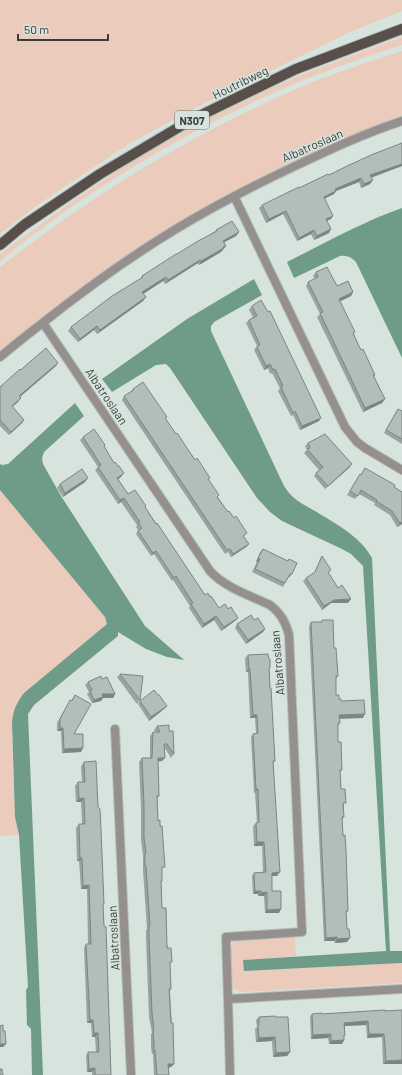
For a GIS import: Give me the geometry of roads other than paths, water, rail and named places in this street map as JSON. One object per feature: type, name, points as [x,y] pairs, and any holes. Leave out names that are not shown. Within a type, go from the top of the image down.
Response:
[{"type":"main road","name":"Houtribweg","points":[[0,245],[24,225],[100,174],[191,120],[296,69],[402,29]]},
{"type":"street","name":"Albatroslaan","points":[[0,357],[85,289],[177,228],[234,196],[330,149],[388,125],[402,121]]},
{"type":"street","points":[[234,196],[345,427],[357,442],[402,470]]},
{"type":"street","name":"Albatroslaan","points":[[43,323],[210,571],[215,577],[224,583],[270,605],[277,610],[289,635],[302,932],[226,937],[230,1075]]},
{"type":"street","name":"Albatroslaan","points":[[115,729],[131,1075]]},
{"type":"street","points":[[228,999],[402,989]]}]
